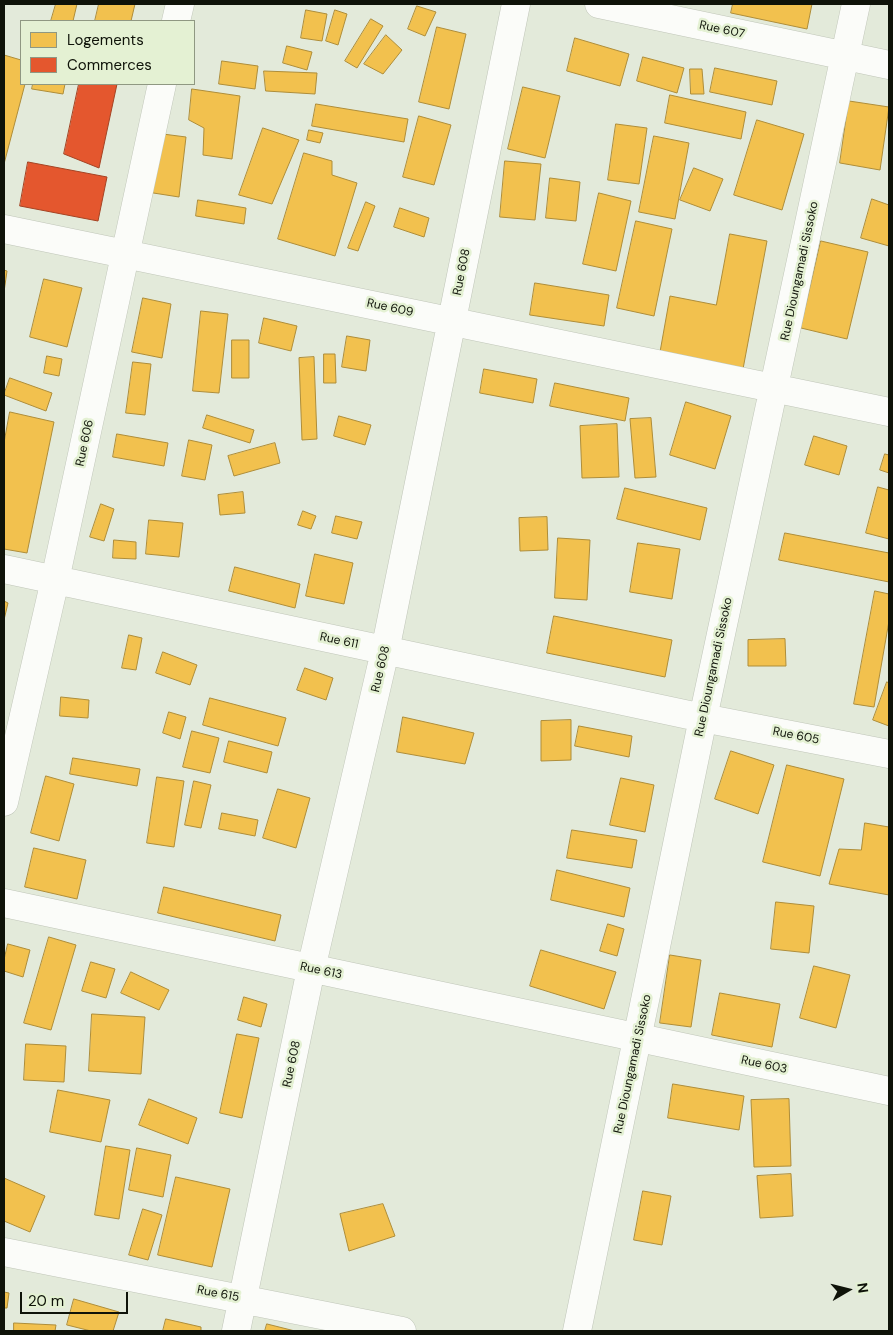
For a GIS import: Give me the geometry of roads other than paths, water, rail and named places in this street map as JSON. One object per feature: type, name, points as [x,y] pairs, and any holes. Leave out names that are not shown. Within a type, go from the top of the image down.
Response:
[{"type":"street","points":[[176,20],[180,4]]},
{"type":"street","name":"Rue 608","points":[[236,1331],[311,969],[385,651],[516,4]]},
{"type":"street","name":"Rue 607","points":[[599,4],[845,55]]},
{"type":"street","name":"Rue Dioungamadi Sissoko","points":[[577,1331],[703,718],[856,4]]},
{"type":"street","points":[[845,55],[889,65]]},
{"type":"street","name":"Rue 606","points":[[4,802],[55,580],[162,85]]},
{"type":"street","name":"Rue 609","points":[[4,229],[775,388]]},
{"type":"street","points":[[775,388],[889,412]]},
{"type":"street","name":"Rue 611","points":[[4,569],[703,718]]},
{"type":"street","name":"Rue 605","points":[[703,718],[889,754]]},
{"type":"street","name":"Rue 613","points":[[4,903],[638,1040]]},
{"type":"street","name":"Rue 603","points":[[638,1040],[889,1091]]},
{"type":"street","name":"Rue 615","points":[[4,1252],[402,1331]]}]
